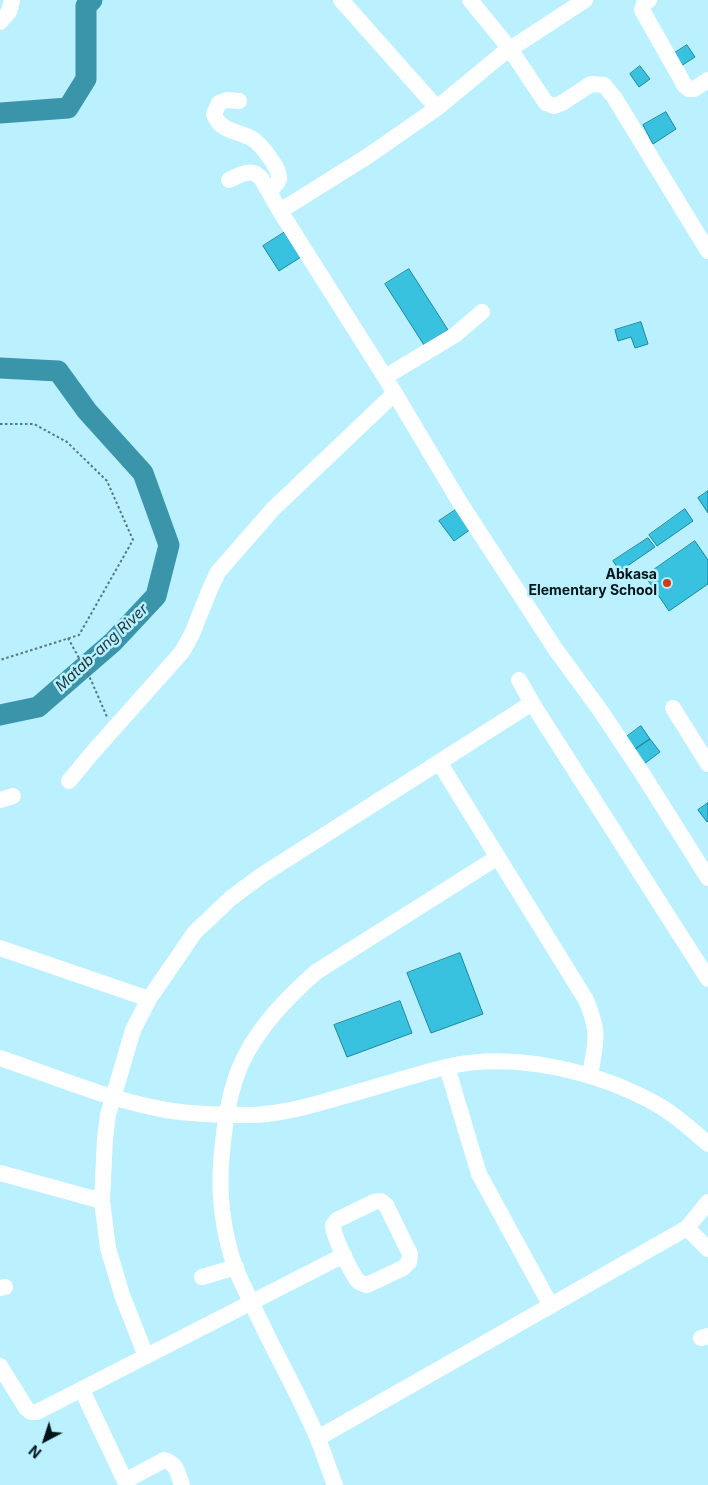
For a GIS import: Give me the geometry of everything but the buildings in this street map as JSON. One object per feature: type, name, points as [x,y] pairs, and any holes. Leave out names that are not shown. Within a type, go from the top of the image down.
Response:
[{"type":"street","points":[[0,22],[9,12],[12,0]]},
{"type":"street","points":[[341,0],[437,108]]},
{"type":"street","points":[[470,0],[510,49],[546,103],[554,106],[562,104],[591,84],[604,85],[614,97],[708,251]]},
{"type":"street","points":[[649,0],[644,4],[642,10],[685,86],[689,89],[694,89],[708,80]]},
{"type":"street","points":[[280,211],[368,156],[437,108],[490,63],[578,2]]},
{"type":"street","points":[[239,101],[227,100],[219,103],[214,114],[215,117],[229,131],[250,138],[259,144],[279,176],[278,181],[269,191]]},
{"type":"street","points":[[229,180],[248,171],[257,173],[385,377],[459,501],[556,650],[600,710],[640,770],[708,878]]},
{"type":"street","points":[[385,377],[455,335],[482,312]]},
{"type":"street","points":[[69,781],[182,652],[192,634],[218,572],[272,509],[395,394]]},
{"type":"street","points":[[519,680],[708,979]]},
{"type":"street","points":[[146,1356],[122,1295],[108,1248],[102,1201],[108,1115],[133,1030],[149,999],[195,932],[231,898],[262,875],[532,703]]},
{"type":"street","points":[[673,708],[708,764]]},
{"type":"street","points":[[439,762],[586,1000],[594,1021],[597,1037],[590,1076]]},
{"type":"street","points":[[335,1485],[318,1438],[236,1267],[222,1215],[219,1189],[220,1166],[226,1114],[231,1090],[244,1058],[274,1013],[316,972],[498,857]]},
{"type":"street","points":[[0,948],[149,999]]},
{"type":"street","points":[[0,1058],[114,1097],[166,1110],[254,1115],[309,1106],[447,1067],[482,1062],[533,1064],[590,1076],[658,1105],[708,1144]]},
{"type":"street","points":[[447,1067],[479,1174],[551,1306]]},
{"type":"street","points":[[0,1173],[102,1201]]},
{"type":"street","points":[[380,1201],[386,1205],[410,1254],[409,1262],[403,1268],[367,1285],[357,1280],[344,1255],[332,1225],[337,1220],[374,1202],[380,1201]]},
{"type":"street","points":[[318,1438],[686,1228],[708,1202]]},
{"type":"street","points":[[686,1228],[708,1249]]},
{"type":"street","points":[[0,1366],[26,1408],[31,1412],[37,1412],[344,1255]]},
{"type":"street","points":[[202,1276],[236,1267]]},
{"type":"street","points":[[82,1390],[122,1483],[164,1460],[171,1461],[175,1466],[182,1485]]},
{"type":"path","points":[[0,424],[34,424],[67,442],[107,481],[132,540],[79,635],[0,660]]},
{"type":"path","points":[[68,638],[91,680],[113,730]]},
{"type":"waterway","name":"Matab-ang River","points":[[0,113],[68,108],[86,79],[86,6],[92,0]]},
{"type":"waterway","name":"Matab-ang River","points":[[0,368],[58,371],[87,411],[143,473],[169,545],[156,596],[113,642],[38,707],[0,715]]},
{"type":"place","name":"Abkasa Elementary School","points":[[667,583]]}]
